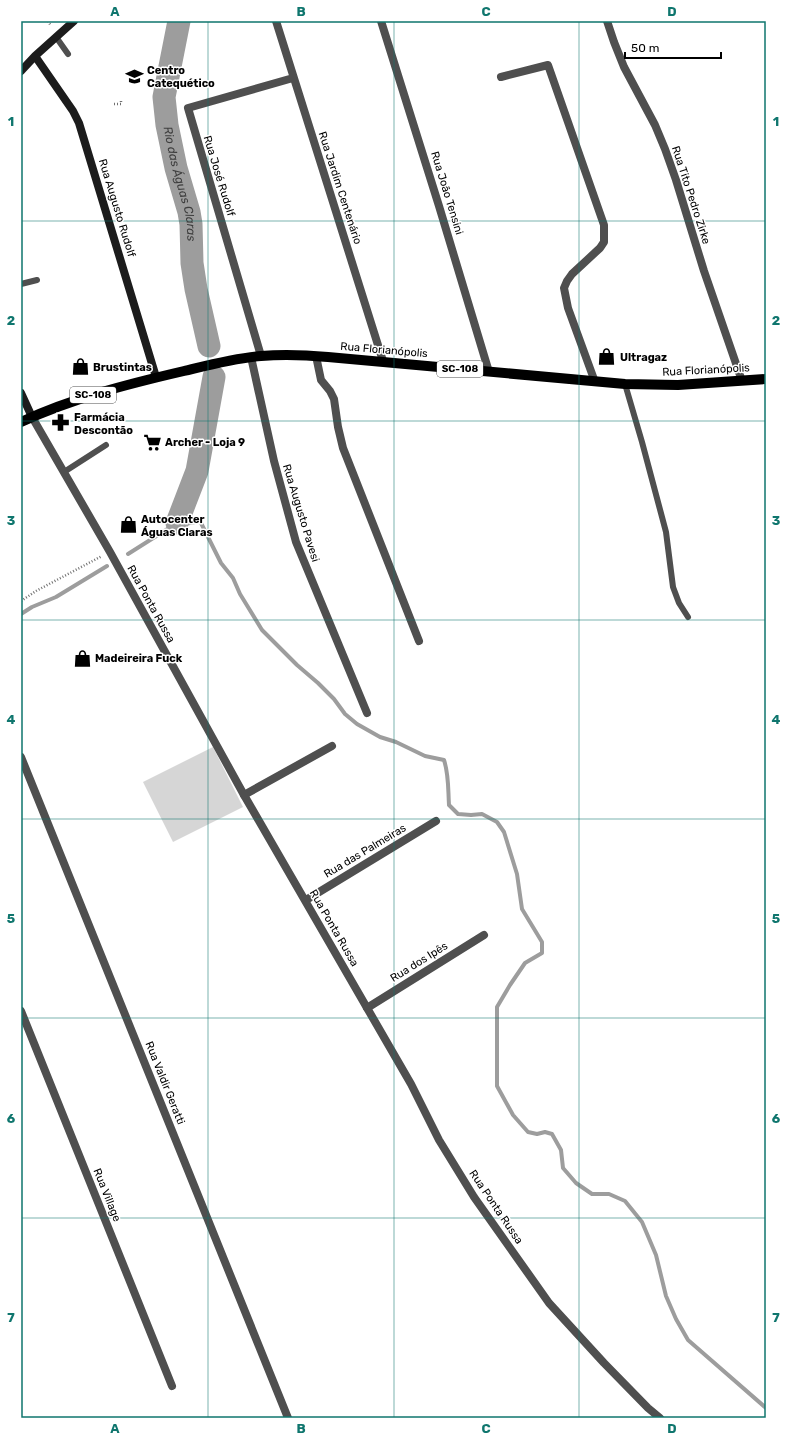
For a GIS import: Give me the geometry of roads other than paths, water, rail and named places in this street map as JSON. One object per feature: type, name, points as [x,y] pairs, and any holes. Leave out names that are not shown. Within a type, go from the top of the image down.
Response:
[{"type":"main road","points":[[21,71],[35,56],[74,21]]},
{"type":"main road","name":"Rua Augusto Rudolf","points":[[35,56],[79,123],[156,378]]},
{"type":"main road","name":"Rua Florianópolis","points":[[32,417],[96,394],[156,378],[256,357],[316,356],[625,384],[678,385],[766,379]]},
{"type":"main road","points":[[21,393],[32,417]]},
{"type":"main road","name":"SC-108","points":[[21,422],[32,417]]},
{"type":"street","name":"Rua Jardim Centenário","points":[[276,21],[383,361]]},
{"type":"street","name":"Rua João Tensini","points":[[381,21],[489,372]]},
{"type":"street","name":"Rua Tito Pedro Zirke","points":[[608,21],[614,42],[624,67],[655,125],[665,149],[704,271],[742,381]]},
{"type":"street","points":[[501,77],[548,65],[604,225],[604,242],[594,255],[572,274],[564,288],[568,308],[595,382]]},
{"type":"street","name":"Rua José Rudolf","points":[[256,357],[188,108],[293,78]]},
{"type":"street","points":[[316,356],[321,380],[330,391],[334,399],[343,448],[419,641]]},
{"type":"street","name":"Rua Augusto Pavesi","points":[[256,357],[274,461],[296,542],[367,714]]},
{"type":"street","name":"Rua Ponta Russa","points":[[32,417],[110,552],[244,795],[411,1084],[439,1140],[474,1197],[549,1303],[604,1363],[648,1408],[660,1418]]},
{"type":"street","points":[[244,795],[332,746]]},
{"type":"street","name":"Rua Valdir Geratti","points":[[21,758],[288,1418]]},
{"type":"street","name":"Rua das Palmeiras","points":[[306,900],[436,821]]},
{"type":"street","name":"Rua dos Ipês","points":[[367,1008],[484,935]]},
{"type":"street","name":"Rua Village","points":[[21,1011],[172,1386]]},
{"type":"lane","points":[[56,37],[68,54]]},
{"type":"lane","points":[[21,284],[37,280]]},
{"type":"lane","points":[[625,384],[666,532],[673,587],[679,602],[688,617]]},
{"type":"lane","points":[[64,472],[106,445]]},
{"type":"waterway","name":"Rio das Águas Claras","points":[[179,21],[164,97],[167,125],[176,168],[189,212],[191,224],[192,263],[196,289],[209,346]]},
{"type":"waterway","name":"Rio das Águas Claras","points":[[177,523],[197,471],[214,377]]},
{"type":"waterway","points":[[128,554],[177,523],[185,524],[200,521],[221,563],[233,578],[240,594],[262,630],[297,665],[318,683],[334,699],[345,714],[357,724],[380,737],[396,742],[425,756],[444,760],[448,777],[449,805],[458,814],[482,814],[497,822],[504,832],[517,874],[522,909],[542,942],[542,953],[525,963],[497,1007],[497,1086],[513,1115],[528,1132],[537,1134],[545,1132],[552,1134],[561,1150],[563,1168],[576,1183],[592,1194],[609,1194],[625,1201],[642,1222],[656,1255],[666,1296],[676,1319],[688,1340],[766,1408]]},
{"type":"waterway","name":"Rio das Águas Claras","points":[[21,614],[32,607],[56,597],[107,566]]},
{"type":"place","name":"Centro Catequético","points":[[134,76]]},
{"type":"place","name":"Ultragaz","points":[[607,357]]},
{"type":"place","name":"Brustintas","points":[[80,367]]},
{"type":"place","name":"Farmácia Descontão","points":[[61,423]]},
{"type":"place","name":"Archer - Loja 9","points":[[152,442]]},
{"type":"place","name":"Autocenter Águas Claras","points":[[128,525]]},
{"type":"place","name":"Madeireira Fuck","points":[[82,658]]}]
